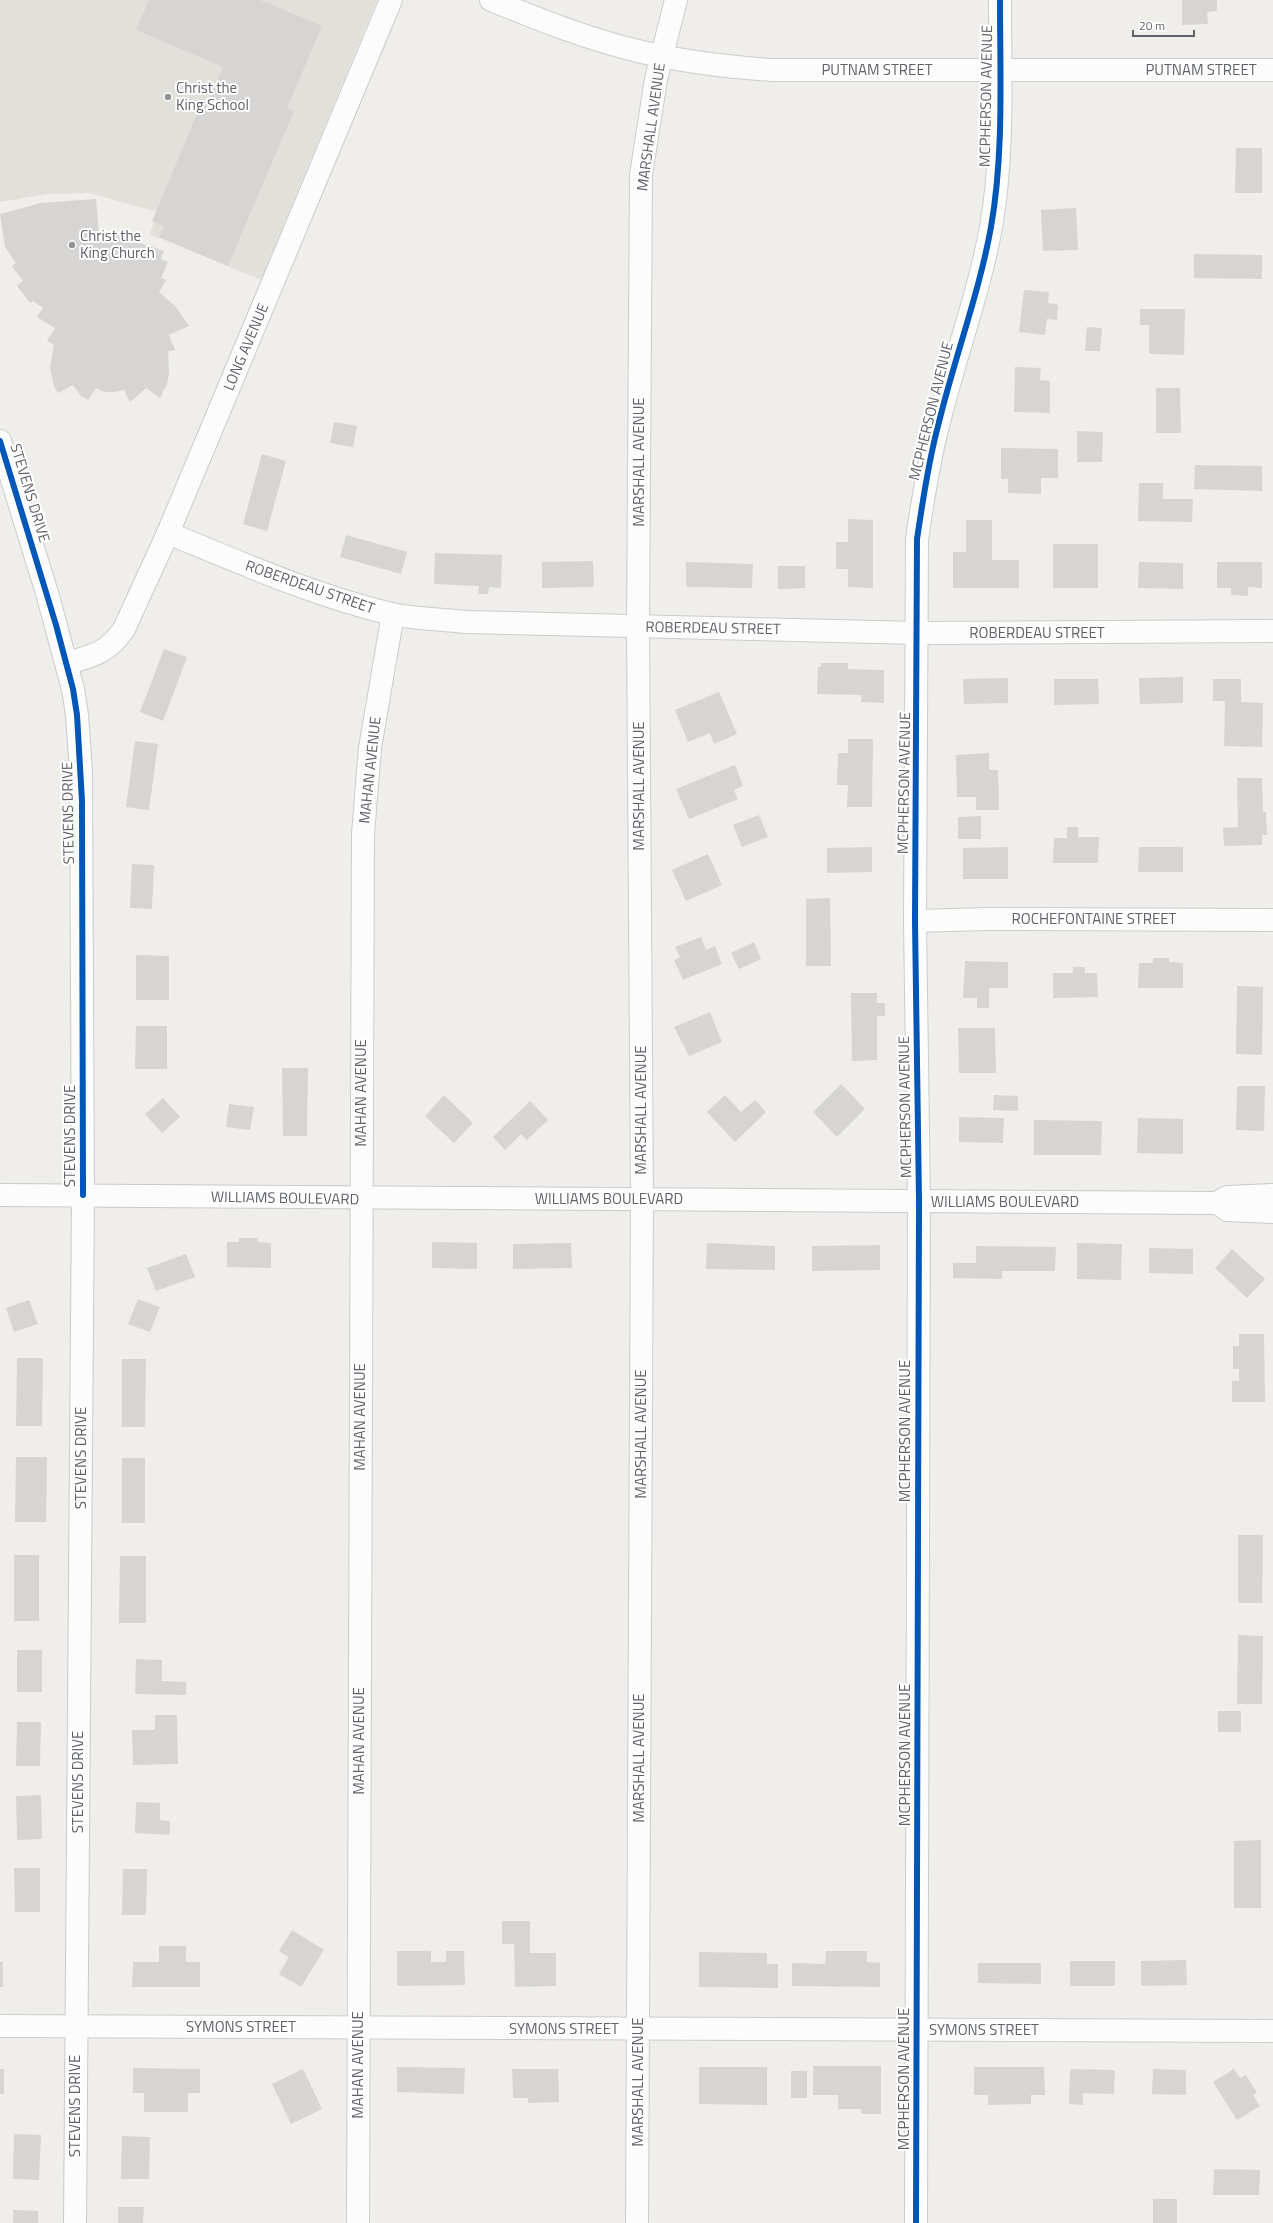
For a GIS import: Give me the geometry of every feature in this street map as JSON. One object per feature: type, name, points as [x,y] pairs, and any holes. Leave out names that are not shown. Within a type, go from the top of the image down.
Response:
[{"type":"street","name":"LONG AVENUE","points":[[67,663],[100,653],[117,640],[124,629],[168,533],[391,0]]},
{"type":"street","name":"PUTNAM STREET","points":[[491,0],[574,32],[661,56],[728,67],[772,70],[1273,70]]},
{"type":"street","name":"MARSHALL AVENUE","points":[[637,2223],[642,1199],[638,627],[641,175],[661,56],[676,0]]},
{"type":"street","name":"MCPHERSON AVENUE","points":[[916,2223],[919,1201],[915,921],[918,633],[917,539],[926,478],[938,425],[982,270],[991,226],[998,164],[1000,0]]},
{"type":"street","name":"STEVENS DRIVE","points":[[0,441],[67,663],[78,715],[81,771],[83,1195],[75,2223]]},
{"type":"street","name":"ROBERDEAU STREET","points":[[168,533],[279,579],[335,598],[393,614],[466,622],[918,633],[1273,631]]},
{"type":"street","name":"MAHAN AVENUE","points":[[358,2223],[363,834],[370,748],[393,614]]},
{"type":"street","name":"ROCHEFONTAINE STREET","points":[[915,921],[988,919],[1273,920]]},
{"type":"street","name":"WILLIAMS BOULEVARD","points":[[0,1195],[361,1199],[642,1199],[1217,1203],[1227,1197],[1273,1195]]},
{"type":"street","name":"WILLIAMS BOULEVARD","points":[[1217,1203],[1227,1210],[1273,1212]]},
{"type":"street","name":"SYMONS STREET","points":[[0,2026],[1273,2031]]},
{"type":"shaded area","name":"Christ the King School","points":[[0,0],[377,0],[261,280],[150,234],[157,212],[90,193],[47,194],[0,202]]},
{"type":"building","points":[[149,0],[260,0],[322,26],[287,108],[294,111],[228,266],[159,237],[164,226],[152,221],[203,100],[208,102],[223,67],[136,30]]},
{"type":"building","points":[[1182,0],[1217,0],[1217,11],[1207,12],[1208,24],[1182,25]]},
{"type":"building","points":[[1236,148],[1262,148],[1262,193],[1235,193]]},
{"type":"building","points":[[96,199],[99,235],[124,235],[137,237],[137,242],[164,251],[161,259],[168,262],[161,278],[166,280],[159,292],[175,306],[189,326],[169,335],[175,350],[168,351],[169,372],[167,384],[160,398],[146,388],[130,402],[124,390],[104,392],[96,388],[88,400],[81,396],[73,385],[58,393],[54,386],[50,367],[54,345],[47,341],[55,328],[37,317],[43,308],[33,301],[30,303],[17,286],[23,281],[12,266],[16,263],[5,247],[0,214],[41,203]]},
{"type":"building","points":[[1076,208],[1078,250],[1043,251],[1041,210]]},
{"type":"building","points":[[1194,254],[1262,255],[1262,279],[1194,278]]},
{"type":"building","points":[[1024,290],[1049,292],[1048,303],[1058,305],[1057,320],[1047,319],[1045,335],[1019,332]]},
{"type":"building","points":[[1140,309],[1185,309],[1184,355],[1149,354],[1149,325],[1140,325]]},
{"type":"building","points":[[1087,327],[1102,328],[1100,351],[1085,351]]},
{"type":"building","points":[[1015,367],[1041,368],[1040,380],[1050,381],[1050,413],[1014,412]]},
{"type":"building","points":[[1156,388],[1180,388],[1181,433],[1156,433]]},
{"type":"building","points":[[334,422],[357,426],[353,447],[330,443]]},
{"type":"building","points":[[1077,431],[1103,432],[1102,462],[1077,462]]},
{"type":"building","points":[[1001,448],[1058,449],[1058,478],[1041,478],[1041,494],[1008,493],[1008,479],[1001,479]]},
{"type":"building","points":[[262,454],[286,461],[267,531],[243,524]]},
{"type":"building","points":[[1195,465],[1262,466],[1262,491],[1194,489]]},
{"type":"building","points":[[1139,483],[1163,483],[1163,499],[1193,499],[1192,522],[1138,521]]},
{"type":"building","points":[[848,519],[873,520],[873,588],[848,587],[848,569],[836,569],[836,542],[848,542]]},
{"type":"building","points":[[966,520],[992,520],[992,560],[1019,560],[1019,588],[953,588],[953,552],[966,552]]},
{"type":"building","points":[[346,535],[407,552],[401,574],[340,557]]},
{"type":"building","points":[[1053,544],[1098,544],[1098,588],[1053,588]]},
{"type":"building","points":[[435,553],[502,555],[501,588],[489,587],[488,594],[478,594],[479,586],[434,584]]},
{"type":"building","points":[[593,561],[594,587],[542,588],[542,562]]},
{"type":"building","points":[[686,562],[753,564],[752,588],[686,587]]},
{"type":"building","points":[[1139,562],[1183,563],[1183,589],[1138,588]]},
{"type":"building","points":[[1217,562],[1262,562],[1262,588],[1248,587],[1248,596],[1231,595],[1231,588],[1217,588]]},
{"type":"building","points":[[778,566],[805,566],[805,588],[778,589]]},
{"type":"building","points":[[164,649],[187,657],[163,721],[140,712]]},
{"type":"building","points":[[821,663],[848,663],[848,669],[884,670],[884,703],[861,702],[861,695],[817,694],[818,667],[821,667]]},
{"type":"building","points":[[1183,677],[1183,703],[1140,704],[1139,678]]},
{"type":"building","points":[[1008,678],[1008,703],[964,704],[963,679]]},
{"type":"building","points":[[1054,679],[1098,679],[1099,704],[1054,705]]},
{"type":"building","points":[[1213,679],[1241,679],[1241,702],[1263,703],[1262,747],[1224,746],[1225,701],[1213,701]]},
{"type":"building","points":[[719,692],[737,734],[714,744],[710,733],[688,742],[675,710]]},
{"type":"building","points":[[848,739],[873,739],[872,807],[847,807],[848,785],[837,785],[838,753],[848,753]]},
{"type":"building","points":[[135,741],[158,744],[149,810],[126,807]]},
{"type":"building","points":[[989,753],[989,770],[998,770],[999,810],[976,810],[976,797],[957,797],[956,755]]},
{"type":"building","points":[[735,765],[743,786],[734,790],[738,799],[689,819],[676,789]]},
{"type":"building","points":[[1237,778],[1262,778],[1263,812],[1266,812],[1267,835],[1262,835],[1262,845],[1224,846],[1223,828],[1238,827]]},
{"type":"building","points":[[759,815],[768,837],[742,847],[733,825]]},
{"type":"building","points":[[981,816],[981,839],[958,839],[958,817]]},
{"type":"building","points":[[1067,827],[1078,827],[1078,837],[1099,837],[1098,863],[1053,863],[1054,838],[1067,838]]},
{"type":"building","points":[[872,847],[872,872],[827,873],[827,848]]},
{"type":"building","points":[[1008,847],[1008,879],[963,879],[963,848]]},
{"type":"building","points":[[1139,847],[1183,847],[1183,872],[1138,872]]},
{"type":"building","points":[[708,854],[722,885],[686,901],[672,870]]},
{"type":"building","points":[[132,864],[154,865],[152,909],[130,908]]},
{"type":"building","points":[[830,898],[831,966],[806,966],[806,899]]},
{"type":"building","points":[[701,937],[706,950],[715,946],[722,964],[683,980],[674,960],[680,957],[675,947]]},
{"type":"building","points":[[754,942],[761,959],[739,969],[731,953]]},
{"type":"building","points":[[136,955],[169,956],[169,1000],[136,1000]]},
{"type":"building","points":[[1153,958],[1169,958],[1169,962],[1183,963],[1183,988],[1138,988],[1139,963],[1153,963]]},
{"type":"building","points":[[965,961],[1008,962],[1008,988],[989,988],[989,1008],[977,1008],[977,998],[963,998]]},
{"type":"building","points":[[1073,967],[1085,967],[1085,973],[1097,973],[1098,997],[1053,998],[1053,973],[1073,973]]},
{"type":"building","points":[[1237,986],[1263,987],[1262,1055],[1236,1054]]},
{"type":"building","points":[[851,993],[877,993],[877,1003],[885,1003],[885,1016],[877,1016],[877,1060],[852,1061]]},
{"type":"building","points":[[710,1012],[722,1042],[689,1056],[674,1027]]},
{"type":"building","points":[[136,1026],[167,1026],[167,1069],[135,1069]]},
{"type":"building","points":[[958,1028],[995,1028],[996,1073],[959,1073]]},
{"type":"building","points":[[282,1068],[308,1068],[307,1136],[283,1136]]},
{"type":"building","points":[[841,1084],[865,1109],[837,1137],[813,1112]]},
{"type":"building","points":[[1237,1086],[1265,1086],[1264,1131],[1236,1130]]},
{"type":"building","points":[[444,1095],[473,1123],[454,1143],[425,1116]]},
{"type":"building","points":[[725,1095],[741,1112],[755,1100],[766,1112],[735,1142],[707,1112]]},
{"type":"building","points":[[994,1095],[1018,1096],[1018,1111],[993,1110]]},
{"type":"building","points":[[163,1098],[180,1117],[162,1133],[145,1114]]},
{"type":"building","points":[[530,1101],[548,1120],[527,1140],[521,1134],[505,1150],[493,1137]]},
{"type":"building","points":[[229,1104],[254,1107],[250,1130],[226,1127]]},
{"type":"building","points":[[959,1117],[1004,1118],[1003,1143],[959,1142]]},
{"type":"building","points":[[1138,1118],[1183,1119],[1183,1154],[1137,1153]]},
{"type":"building","points":[[1034,1120],[1102,1121],[1101,1155],[1034,1155]]},
{"type":"building","points":[[239,1238],[258,1238],[258,1242],[271,1243],[271,1268],[227,1267],[227,1242],[239,1242]]},
{"type":"building","points":[[432,1242],[477,1243],[477,1269],[432,1268]]},
{"type":"building","points":[[571,1243],[572,1268],[513,1269],[513,1244]]},
{"type":"building","points":[[707,1243],[775,1246],[775,1270],[706,1269]]},
{"type":"building","points":[[1077,1243],[1122,1244],[1121,1280],[1077,1279]]},
{"type":"building","points":[[880,1245],[880,1270],[812,1271],[812,1246]]},
{"type":"building","points":[[976,1246],[1056,1247],[1055,1271],[1002,1271],[1002,1279],[953,1278],[953,1263],[976,1263]]},
{"type":"building","points":[[1149,1248],[1193,1249],[1193,1274],[1149,1273]]},
{"type":"building","points":[[1232,1249],[1265,1279],[1247,1298],[1215,1268]]},
{"type":"building","points":[[186,1254],[195,1277],[156,1291],[147,1268]]},
{"type":"building","points":[[138,1299],[160,1307],[150,1332],[128,1324]]},
{"type":"building","points":[[29,1300],[38,1324],[14,1332],[6,1308]]},
{"type":"building","points":[[1239,1334],[1264,1334],[1265,1402],[1232,1402],[1232,1381],[1239,1381],[1239,1369],[1233,1369],[1233,1346],[1239,1346]]},
{"type":"building","points":[[17,1358],[43,1358],[42,1426],[16,1426]]},
{"type":"building","points":[[122,1359],[146,1359],[145,1427],[122,1427]]},
{"type":"building","points":[[16,1457],[47,1457],[46,1522],[15,1522]]},
{"type":"building","points":[[122,1458],[145,1458],[145,1523],[122,1523]]},
{"type":"building","points":[[1238,1535],[1263,1535],[1262,1603],[1238,1603]]},
{"type":"building","points":[[14,1555],[39,1555],[39,1621],[14,1621]]},
{"type":"building","points":[[120,1556],[146,1556],[146,1623],[119,1623]]},
{"type":"building","points":[[1238,1635],[1263,1636],[1262,1704],[1237,1704]]},
{"type":"building","points":[[17,1650],[42,1650],[42,1692],[17,1692]]},
{"type":"building","points":[[136,1659],[162,1660],[162,1681],[186,1682],[186,1695],[135,1694]]},
{"type":"building","points":[[1218,1711],[1241,1711],[1241,1732],[1218,1732]]},
{"type":"building","points":[[155,1715],[177,1715],[178,1764],[133,1765],[132,1730],[155,1730]]},
{"type":"building","points":[[17,1722],[41,1722],[40,1766],[16,1766]]},
{"type":"building","points":[[41,1795],[42,1839],[17,1840],[16,1796]]},
{"type":"building","points":[[136,1802],[160,1803],[160,1820],[170,1821],[170,1835],[135,1833]]},
{"type":"building","points":[[1261,1840],[1261,1908],[1234,1908],[1234,1841]]},
{"type":"building","points":[[14,1868],[40,1868],[40,1912],[15,1912]]},
{"type":"building","points":[[123,1869],[147,1869],[146,1915],[122,1915]]},
{"type":"building","points":[[502,1921],[530,1921],[530,1953],[556,1953],[556,1986],[515,1987],[514,1944],[502,1944]]},
{"type":"building","points":[[292,1930],[324,1950],[301,1987],[279,1974],[289,1957],[279,1951]]},
{"type":"building","points":[[159,1946],[186,1946],[186,1962],[200,1962],[200,1987],[132,1987],[133,1962],[159,1962]]},
{"type":"building","points":[[397,1951],[431,1951],[431,1962],[446,1962],[446,1951],[464,1951],[465,1985],[397,1986]]},
{"type":"building","points":[[826,1951],[867,1951],[867,1962],[880,1963],[880,1987],[792,1986],[792,1963],[825,1964]]},
{"type":"building","points":[[699,1952],[767,1953],[767,1964],[778,1964],[778,1988],[699,1987]]},
{"type":"building","points":[[1186,1960],[1187,1985],[1141,1986],[1141,1961]]},
{"type":"building","points":[[1070,1961],[1115,1961],[1115,1986],[1070,1986]]},
{"type":"building","points":[[0,1962],[3,1962],[3,1987],[0,1987]]},
{"type":"building","points":[[978,1963],[1041,1963],[1041,1984],[978,1983]]},
{"type":"building","points":[[813,2066],[881,2066],[881,2114],[861,2114],[861,2109],[838,2109],[838,2095],[813,2095]]},
{"type":"building","points":[[397,2067],[465,2068],[464,2094],[397,2092]]},
{"type":"building","points":[[699,2067],[767,2067],[767,2105],[699,2104]]},
{"type":"building","points":[[974,2067],[1044,2067],[1045,2095],[1031,2095],[1031,2104],[988,2105],[988,2095],[974,2095]]},
{"type":"building","points":[[133,2068],[200,2069],[200,2093],[188,2093],[188,2112],[144,2112],[144,2093],[133,2093]]},
{"type":"building","points":[[0,2069],[4,2069],[4,2094],[0,2094]]},
{"type":"building","points":[[303,2069],[322,2109],[291,2124],[272,2084]]},
{"type":"building","points":[[512,2069],[558,2069],[559,2102],[528,2103],[528,2098],[513,2098]]},
{"type":"building","points":[[1070,2069],[1115,2070],[1114,2094],[1083,2093],[1083,2105],[1069,2104]]},
{"type":"building","points":[[1153,2069],[1186,2070],[1186,2095],[1152,2094]]},
{"type":"building","points":[[1234,2069],[1240,2078],[1246,2075],[1257,2093],[1253,2095],[1260,2106],[1237,2120],[1213,2082]]},
{"type":"building","points":[[791,2071],[807,2071],[807,2098],[791,2098]]},
{"type":"building","points":[[14,2134],[41,2135],[39,2180],[13,2179]]},
{"type":"building","points":[[122,2136],[150,2137],[149,2179],[121,2179]]},
{"type":"building","points":[[1214,2169],[1260,2170],[1259,2195],[1213,2195]]},
{"type":"building","points":[[1153,2199],[1177,2199],[1177,2223],[1153,2223]]},
{"type":"building","points":[[118,2207],[144,2207],[143,2223],[118,2223]]},
{"type":"building","points":[[13,2210],[38,2211],[38,2223],[13,2223]]},
{"type":"cycle path","points":[[916,2223],[919,1201],[915,921],[917,539],[934,440],[980,277],[991,227],[1000,142],[1000,0]]},
{"type":"cycle path","points":[[0,441],[56,625],[73,689],[77,715],[82,801],[83,1195]]},
{"type":"place","name":"Christ the King School","points":[[168,97]]},
{"type":"place","name":"Christ the King Church","points":[[72,245]]}]
